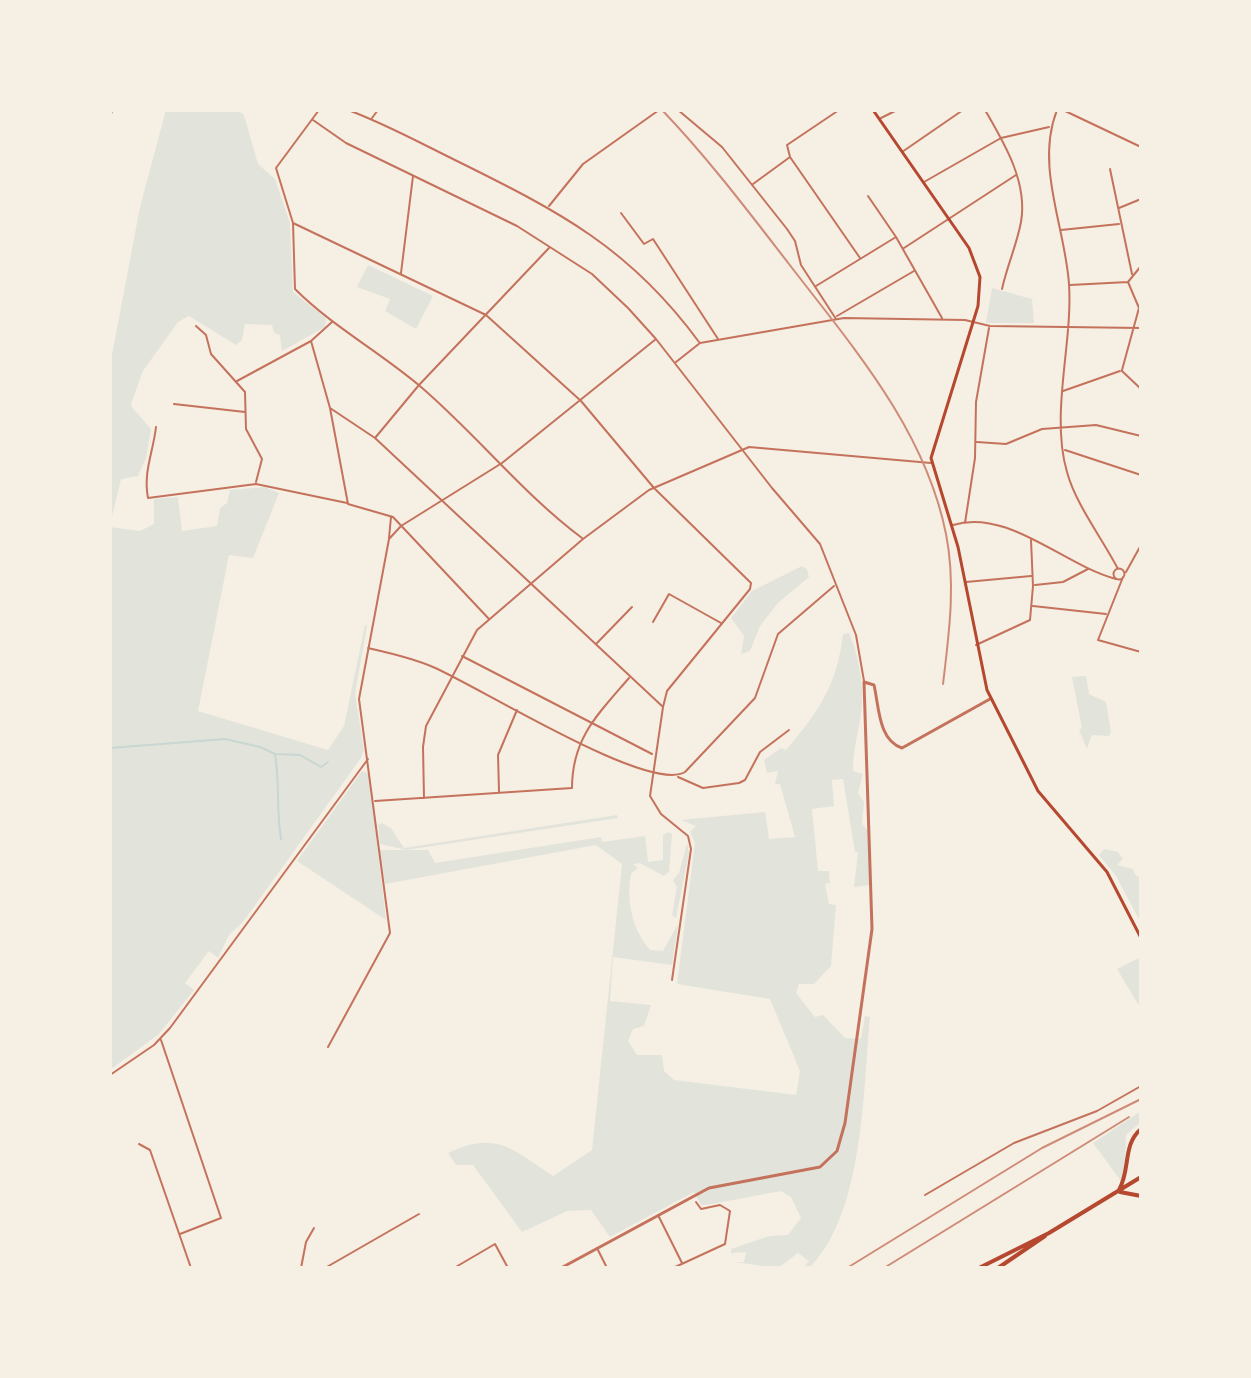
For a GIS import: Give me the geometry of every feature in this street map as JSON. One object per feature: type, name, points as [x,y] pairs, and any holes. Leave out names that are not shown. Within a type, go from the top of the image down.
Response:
[{"type":"main road","points":[[873,110],[969,248],[978,268],[981,293],[933,443],[932,463],[951,525],[990,699],[1038,791],[1107,872],[1141,938]]},
{"type":"main road","points":[[1118,1192],[1128,1173],[1131,1139],[1141,1129]]},
{"type":"main road","points":[[1141,1137],[1141,1150]]},
{"type":"main road","points":[[998,1268],[1141,1177]]},
{"type":"main road","points":[[1118,1192],[1141,1196]]},
{"type":"main road","points":[[979,1268],[1017,1246],[1049,1233]]},
{"type":"street","points":[[319,110],[276,168],[293,223],[295,289],[333,322],[419,385],[502,463],[549,514],[583,539]]},
{"type":"street","points":[[348,110],[549,206],[626,261],[663,296],[700,343]]},
{"type":"street","points":[[371,119],[378,110]]},
{"type":"street","points":[[549,206],[583,164],[659,110]]},
{"type":"street","points":[[678,110],[713,138],[793,237],[801,265],[836,318]]},
{"type":"street","points":[[839,110],[787,145],[790,157],[860,258]]},
{"type":"street","points":[[879,119],[897,110]]},
{"type":"street","points":[[902,152],[963,110]]},
{"type":"street","points":[[985,110],[1017,175],[1022,196],[1021,221],[1002,289]]},
{"type":"street","points":[[1057,110],[1051,127],[1049,167],[1069,285],[1063,391],[1066,470],[1118,569],[1124,573]]},
{"type":"street","points":[[1063,110],[1141,147]]},
{"type":"street","points":[[313,120],[346,143],[517,226],[592,274],[656,339],[741,450],[820,544],[856,635],[864,682],[872,858],[871,939],[843,1138],[833,1157],[817,1169],[723,1183],[658,1214],[561,1268]]},
{"type":"street","points":[[923,182],[1001,138],[1051,127]]},
{"type":"street","points":[[752,184],[790,157]]},
{"type":"street","points":[[1110,169],[1132,274]]},
{"type":"street","points":[[903,249],[1017,175]]},
{"type":"street","points":[[400,274],[414,176]]},
{"type":"street","points":[[868,196],[896,237],[942,319]]},
{"type":"street","points":[[1117,209],[1141,199]]},
{"type":"street","points":[[621,213],[644,244],[653,239],[718,340]]},
{"type":"street","points":[[293,223],[486,315],[581,401],[654,488],[751,583],[723,624],[667,691],[653,754],[650,796],[656,808],[683,831],[690,843],[672,980]]},
{"type":"street","points":[[1060,230],[1121,224]]},
{"type":"street","points":[[815,287],[896,237]]},
{"type":"street","points":[[375,438],[419,385],[550,247]]},
{"type":"street","points":[[1128,282],[1141,266]]},
{"type":"street","points":[[836,318],[915,270]]},
{"type":"street","points":[[1069,285],[1128,282]]},
{"type":"street","points":[[1122,370],[1140,305],[1128,282]]},
{"type":"street","points":[[675,363],[700,343],[836,318],[942,319],[990,326],[1141,328]]},
{"type":"street","points":[[237,381],[311,341],[333,322]]},
{"type":"street","points":[[196,326],[206,335],[211,354],[247,394],[247,435],[262,456],[256,484]]},
{"type":"street","points":[[965,523],[976,442],[976,402],[990,326]]},
{"type":"street","points":[[389,539],[401,526],[502,463],[656,339]]},
{"type":"street","points":[[311,341],[330,408],[348,504]]},
{"type":"street","points":[[1063,391],[1122,370]]},
{"type":"street","points":[[1122,370],[1141,389]]},
{"type":"street","points":[[174,404],[246,412]]},
{"type":"street","points":[[330,408],[375,438],[663,707]]},
{"type":"street","points":[[976,442],[1006,444],[1035,431],[1063,427],[1104,426],[1141,436]]},
{"type":"street","points":[[156,427],[154,447],[143,475],[148,498],[256,484],[391,516],[489,619]]},
{"type":"street","points":[[424,798],[423,739],[430,715],[477,630],[583,539],[654,488],[753,447],[932,463]]},
{"type":"street","points":[[1064,450],[1141,475]]},
{"type":"street","points":[[328,1047],[390,933],[359,699],[391,516]]},
{"type":"street","points":[[951,525],[1003,525],[1088,568],[1117,579]]},
{"type":"street","points":[[976,645],[1030,620],[1033,586],[1031,539]]},
{"type":"street","points":[[1141,545],[1124,573],[1098,640],[1141,652]]},
{"type":"street","points":[[1033,586],[1063,582],[1082,575],[1088,568]]},
{"type":"street","points":[[1109,577],[1118,569]]},
{"type":"street","points":[[1117,579],[1124,573]]},
{"type":"street","points":[[1114,574],[1120,585]]},
{"type":"street","points":[[964,582],[1032,576]]},
{"type":"street","points":[[678,776],[717,740],[755,698],[778,634],[835,585]]},
{"type":"street","points":[[653,622],[669,594],[723,624]]},
{"type":"street","points":[[1031,606],[1106,614]]},
{"type":"street","points":[[596,644],[632,607]]},
{"type":"street","points":[[367,648],[415,660],[450,675],[634,770],[678,776],[703,788],[739,783],[752,770],[760,752],[789,730]]},
{"type":"street","points":[[461,655],[653,754]]},
{"type":"street","points":[[374,801],[572,788],[572,760],[580,742],[591,723],[630,677]]},
{"type":"street","points":[[864,682],[874,685],[883,726],[899,748],[990,699]]},
{"type":"street","points":[[500,792],[498,755],[517,709]]},
{"type":"street","points":[[110,1075],[161,1039],[369,757]]},
{"type":"street","points":[[161,1039],[221,1218],[180,1234]]},
{"type":"street","points":[[925,1195],[1014,1143],[1097,1111],[1141,1086]]},
{"type":"street","points":[[139,1144],[150,1150],[191,1268]]},
{"type":"street","points":[[673,1268],[725,1244],[730,1211],[720,1205],[701,1209],[696,1202]]},
{"type":"street","points":[[325,1268],[419,1214]]},
{"type":"street","points":[[658,1214],[682,1264]]},
{"type":"street","points":[[301,1268],[306,1242],[314,1228]]},
{"type":"street","points":[[454,1268],[495,1244],[508,1268]]},
{"type":"street","points":[[597,1248],[607,1268]]},
{"type":"shaded area","points":[[166,110],[237,110],[244,115],[258,164],[275,179],[290,223],[293,292],[326,318],[325,327],[282,351],[280,335],[274,333],[272,325],[245,324],[242,340],[236,345],[189,316],[178,322],[143,371],[132,401],[131,406],[151,429],[146,458],[138,476],[121,479],[110,524],[110,365],[140,207]]},
{"type":"shaded area","points":[[368,265],[433,296],[416,329],[385,311],[390,299],[357,287]]},
{"type":"shaded area","points":[[992,288],[1032,299],[1034,323],[986,323]]},
{"type":"shaded area","points":[[265,487],[279,493],[253,558],[229,555],[198,711],[328,750],[344,726],[365,625],[355,694],[364,750],[243,922],[229,935],[218,958],[209,951],[185,983],[194,990],[159,1034],[110,1070],[110,527],[140,531],[154,524],[154,499],[178,497],[182,531],[217,526],[220,508],[227,503],[230,490]]},
{"type":"shaded area","points":[[802,566],[807,569],[809,577],[778,603],[760,626],[750,651],[741,654],[744,636],[731,618],[752,591]]},
{"type":"shaded area","points":[[849,633],[862,683],[853,771],[863,774],[858,793],[864,802],[862,824],[869,832],[870,885],[854,887],[858,853],[855,852],[843,779],[832,780],[834,806],[812,809],[818,871],[829,871],[830,883],[825,884],[829,904],[836,905],[831,966],[814,984],[799,984],[796,993],[815,1017],[823,1015],[845,1038],[861,1039],[865,1016],[870,1017],[858,1150],[841,1216],[827,1245],[809,1268],[803,1268],[809,1261],[798,1253],[778,1268],[735,1262],[744,1262],[746,1252],[731,1253],[731,1249],[769,1236],[788,1235],[801,1218],[791,1197],[781,1191],[706,1205],[701,1205],[694,1192],[610,1237],[591,1210],[567,1211],[522,1232],[473,1165],[456,1165],[448,1153],[465,1146],[492,1143],[515,1151],[553,1176],[592,1150],[622,864],[596,845],[385,884],[379,850],[428,850],[435,863],[601,837],[602,842],[645,836],[648,862],[663,860],[663,835],[668,832],[672,834],[669,872],[664,876],[640,863],[633,864],[638,868],[631,874],[629,894],[635,924],[650,950],[663,951],[678,924],[672,965],[613,957],[610,1001],[651,1005],[644,1026],[633,1029],[628,1041],[637,1055],[662,1055],[664,1071],[674,1080],[796,1095],[800,1071],[770,999],[677,984],[695,843],[690,832],[696,826],[681,820],[765,812],[769,839],[795,837],[780,784],[775,784],[778,771],[767,773],[764,760],[781,748],[786,750],[817,710],[831,684],[843,634]]},
{"type":"shaded area","points":[[1086,676],[1089,694],[1106,702],[1111,732],[1109,736],[1092,735],[1087,749],[1079,730],[1082,728],[1072,677]]},
{"type":"shaded area","points":[[362,771],[369,774],[386,920],[297,861]]},
{"type":"shaded area","points":[[617,815],[618,818],[406,850],[380,844],[378,825],[382,823],[391,828],[404,848]]},
{"type":"shaded area","points":[[687,843],[689,853],[676,918],[672,915],[677,887],[673,880],[679,873]]},
{"type":"shaded area","points":[[1104,849],[1118,852],[1123,859],[1117,865],[1133,869],[1136,876],[1141,877],[1141,923],[1116,876],[1099,855]]},
{"type":"shaded area","points":[[1139,958],[1141,961],[1141,1009],[1117,969]]},
{"type":"shaded area","points":[[1141,1111],[1141,1122],[1126,1135],[1125,1174],[1121,1181],[1093,1143]]},
{"type":"waterway","points":[[110,748],[225,739],[275,754],[300,755],[321,767],[328,762]]},
{"type":"waterway","points":[[275,754],[281,839]]},
{"type":"railway","points":[[662,110],[727,185],[837,326],[904,424],[936,496],[949,553],[950,609],[943,684]]},
{"type":"railway","points":[[847,1268],[1042,1148],[1141,1099]]},
{"type":"railway","points":[[884,1268],[1129,1117]]}]
